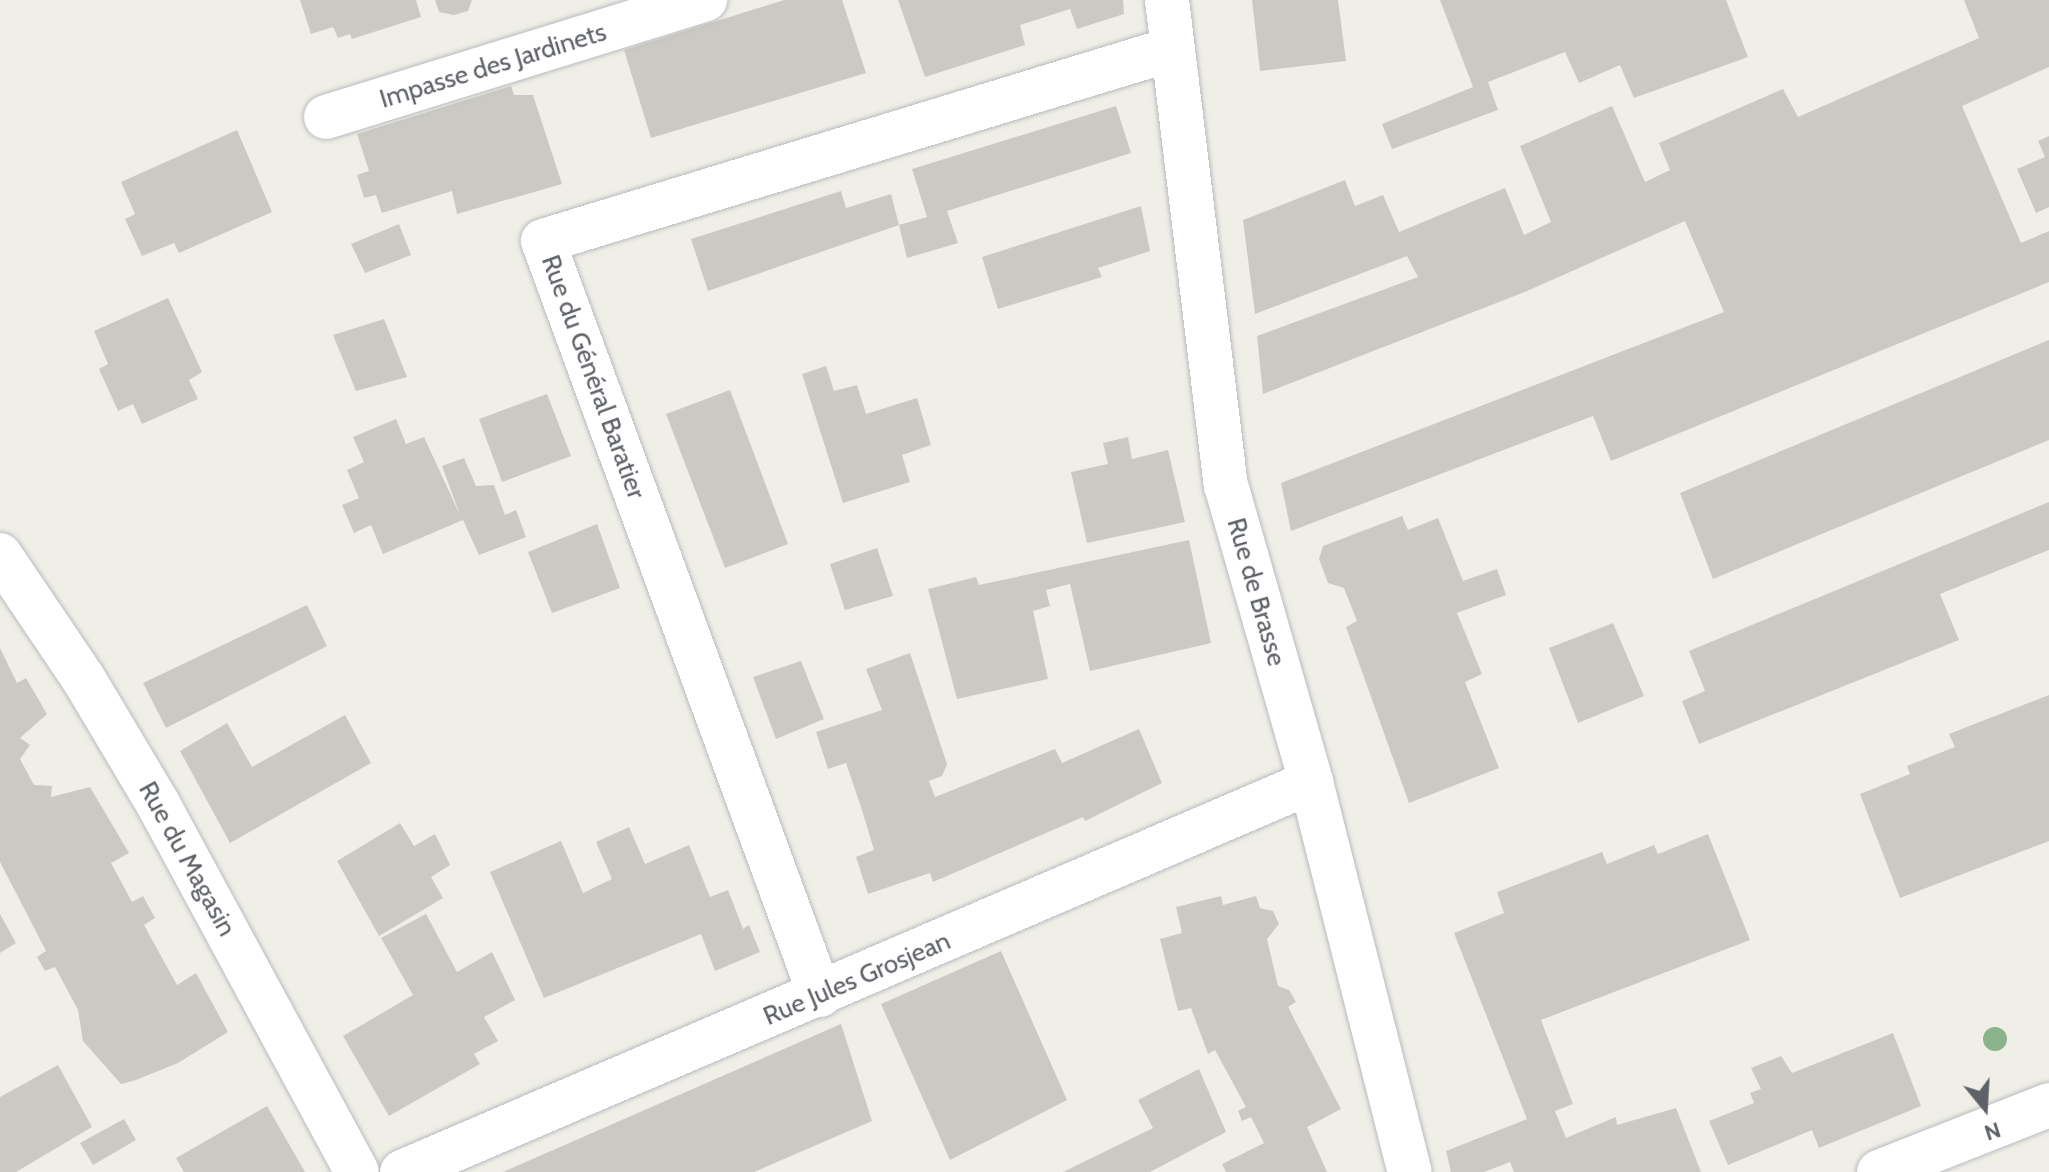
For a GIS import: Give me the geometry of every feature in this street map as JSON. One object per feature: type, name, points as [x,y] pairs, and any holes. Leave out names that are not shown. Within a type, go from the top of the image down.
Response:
[{"type":"street","name":"Impasse des Jardinets","points":[[326,117],[705,0]]},
{"type":"street","name":"Rue de Brasse","points":[[1167,0],[1226,485],[1311,782],[1410,1172]]},
{"type":"street","name":"Rue du Général Baratier","points":[[820,995],[543,241],[1172,49]]},
{"type":"street","name":"Rue du Magasin","points":[[0,555],[83,678],[158,804],[357,1172]]},
{"type":"street","name":"Rue Jules Grosjean","points":[[402,1172],[1311,782]]},
{"type":"street","points":[[1879,1172],[2049,1105]]},
{"type":"building","points":[[300,0],[416,0],[421,17],[352,39],[350,34],[338,38],[333,27],[311,34]]},
{"type":"building","points":[[435,0],[472,0],[468,11],[454,15],[439,12]]},
{"type":"building","points":[[784,0],[842,0],[866,73],[651,138],[624,50]]},
{"type":"building","points":[[898,0],[1123,0],[1124,14],[1077,29],[1070,9],[1020,25],[1025,45],[925,77]]},
{"type":"building","points":[[1252,0],[1338,0],[1346,61],[1260,71]]},
{"type":"building","points":[[1440,0],[1726,0],[1748,57],[1634,98],[1620,65],[1579,83],[1565,52],[1488,82],[1498,110],[1392,149],[1382,124],[1473,87]]},
{"type":"building","points":[[1964,0],[2049,0],[2049,67],[1962,106],[2021,243],[2049,231],[2049,282],[1611,461],[1593,416],[1291,531],[1281,483],[1724,312],[1685,221],[1527,291],[1263,394],[1257,336],[1418,277],[1407,256],[1255,314],[1243,220],[1345,180],[1355,206],[1383,195],[1399,232],[1505,188],[1524,235],[1551,222],[1520,146],[1612,106],[1645,182],[1670,170],[1659,143],[1783,89],[1798,117],[1979,38]]},
{"type":"building","points":[[511,86],[514,95],[533,95],[562,184],[457,214],[452,191],[382,213],[376,195],[364,198],[357,175],[369,171],[357,134]]},
{"type":"building","points":[[1116,106],[1131,153],[947,211],[958,243],[907,258],[899,225],[927,217],[912,169]]},
{"type":"building","points":[[237,130],[272,212],[179,253],[174,243],[142,256],[125,219],[135,214],[121,182]]},
{"type":"building","points":[[2049,136],[2049,207],[2036,213],[2017,169],[2045,157],[2038,141]]},
{"type":"building","points":[[841,191],[846,208],[891,194],[899,225],[708,291],[691,239]]},
{"type":"building","points":[[1141,206],[1150,251],[1098,268],[1102,277],[998,309],[982,257]]},
{"type":"building","points":[[399,224],[411,255],[365,273],[351,244]]},
{"type":"building","points":[[168,298],[202,372],[189,380],[198,399],[142,424],[133,404],[118,411],[99,369],[108,364],[94,331]]},
{"type":"building","points":[[384,319],[407,377],[356,391],[333,335]]},
{"type":"building","points":[[2049,340],[2049,440],[1713,579],[1680,493]]},
{"type":"building","points":[[826,366],[834,391],[857,385],[866,414],[917,398],[931,445],[902,455],[910,482],[843,503],[802,374]]},
{"type":"building","points":[[730,390],[788,544],[725,568],[666,414]]},
{"type":"building","points":[[547,394],[571,456],[502,482],[479,419]]},
{"type":"building","points":[[396,419],[406,444],[424,437],[460,515],[442,466],[464,458],[476,486],[494,485],[505,515],[516,510],[526,537],[479,555],[463,520],[383,554],[371,525],[354,533],[342,505],[359,498],[347,470],[364,462],[353,437]]},
{"type":"building","points":[[1128,437],[1132,459],[1168,450],[1185,522],[1087,543],[1071,472],[1108,464],[1103,443]]},
{"type":"building","points":[[2049,502],[2049,550],[1940,594],[1959,640],[1699,744],[1682,701],[1705,691],[1689,651]]},
{"type":"building","points":[[1402,516],[1408,530],[1438,518],[1463,581],[1497,569],[1506,595],[1457,613],[1482,674],[1465,682],[1499,768],[1409,803],[1346,627],[1357,621],[1344,588],[1328,583],[1319,559],[1323,546]]},
{"type":"building","points":[[597,524],[620,588],[552,613],[528,552]]},
{"type":"building","points":[[1189,540],[1211,643],[1090,671],[1070,584],[1046,590],[1050,606],[1033,611],[1048,679],[957,699],[928,589],[976,577],[979,585]]},
{"type":"building","points":[[877,548],[893,596],[845,610],[830,564]]},
{"type":"building","points":[[307,605],[327,646],[166,728],[143,683]]},
{"type":"building","points":[[1613,623],[1644,696],[1578,723],[1549,648]]},
{"type":"building","points":[[0,648],[17,683],[26,678],[47,714],[20,738],[30,745],[20,759],[34,785],[52,786],[51,797],[90,787],[129,853],[111,863],[132,902],[143,896],[155,918],[144,925],[177,985],[196,973],[228,1032],[178,1063],[136,1080],[121,1084],[83,1041],[78,1010],[55,967],[45,971],[37,957],[46,951],[0,862]]},
{"type":"building","points":[[910,653],[947,764],[942,776],[929,781],[935,797],[1055,749],[1062,763],[1139,729],[1162,783],[1085,821],[1083,817],[933,882],[930,873],[868,894],[856,857],[874,850],[861,807],[846,763],[828,769],[816,732],[882,710],[866,669]]},
{"type":"building","points":[[801,661],[824,719],[776,739],[753,677]]},
{"type":"building","points":[[2049,695],[2049,841],[1900,898],[1860,794],[1910,774],[1907,766],[1955,747],[1949,734]]},
{"type":"building","points":[[345,715],[371,763],[230,843],[180,751],[227,723],[252,767]]},
{"type":"building","points":[[400,823],[414,846],[435,834],[450,865],[431,877],[443,898],[379,936],[337,861]]},
{"type":"building","points":[[629,827],[645,864],[689,845],[710,897],[728,890],[743,929],[749,925],[760,952],[715,971],[701,934],[544,998],[490,872],[561,841],[583,893],[612,879],[596,842]]},
{"type":"building","points":[[1708,834],[1750,940],[1541,1020],[1573,1104],[1555,1111],[1566,1138],[1616,1117],[1617,1125],[1676,1108],[1701,1172],[1514,1172],[1510,1162],[1484,1172],[1451,1172],[1446,1151],[1527,1119],[1454,933],[1504,913],[1497,892],[1602,852],[1607,864],[1654,845],[1658,854]]},
{"type":"building","points":[[1221,896],[1223,905],[1256,896],[1260,908],[1273,911],[1279,924],[1267,939],[1278,986],[1289,990],[1296,1002],[1288,1007],[1341,1109],[1307,1127],[1327,1172],[1226,1172],[1222,1164],[1264,1143],[1251,1117],[1242,1121],[1238,1111],[1246,1107],[1215,1050],[1208,1054],[1191,1008],[1178,1011],[1160,939],[1182,933],[1176,907]]},
{"type":"building","points":[[0,914],[16,943],[0,953]]},
{"type":"building","points":[[426,914],[457,972],[492,952],[515,1000],[484,1017],[498,1041],[474,1054],[480,1064],[389,1116],[343,1036],[413,995],[381,938]]},
{"type":"building","points":[[1001,951],[1067,1100],[950,1160],[881,1004]]},
{"type":"building","points":[[841,1024],[872,1121],[754,1172],[503,1172]]},
{"type":"building","points":[[1893,1033],[1921,1106],[1819,1148],[1812,1130],[1728,1165],[1709,1121],[1754,1103],[1750,1093],[1761,1089],[1751,1068],[1781,1056],[1792,1073]]},
{"type":"building","points":[[58,1065],[92,1127],[16,1172],[0,1172],[0,1097]]},
{"type":"building","points":[[1199,1069],[1226,1132],[1150,1172],[1063,1172],[1153,1128],[1138,1100]]},
{"type":"building","points":[[267,1106],[305,1172],[184,1172],[176,1158]]},
{"type":"building","points":[[124,1119],[136,1140],[93,1165],[80,1143]]}]
